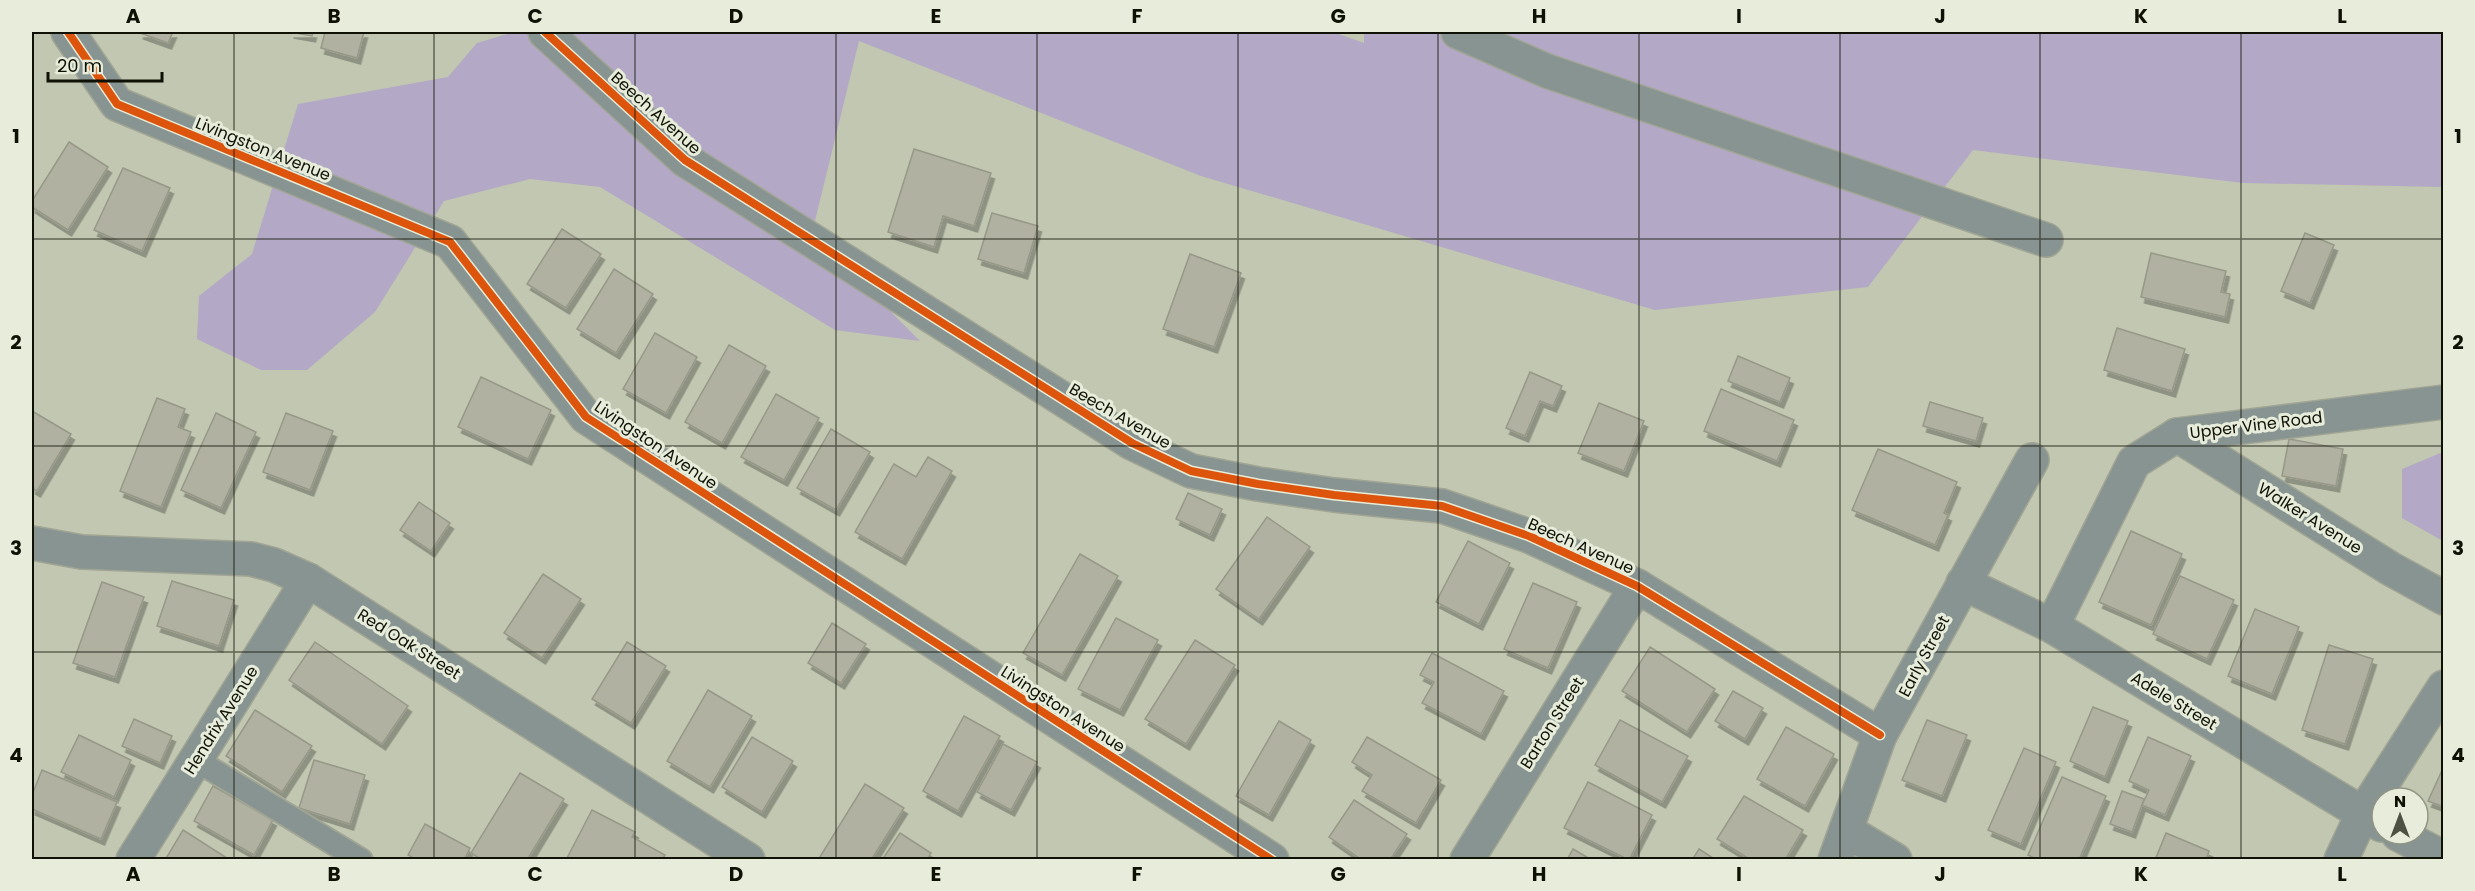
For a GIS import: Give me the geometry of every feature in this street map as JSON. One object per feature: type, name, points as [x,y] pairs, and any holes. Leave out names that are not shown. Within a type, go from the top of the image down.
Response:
[{"type":"street","name":"Livingston Avenue","points":[[68,32],[117,104],[450,242],[586,417],[1272,860]]},
{"type":"street","name":"Beech Avenue","points":[[545,32],[685,160],[1132,443],[1191,471],[1334,495],[1442,506],[1529,536],[1637,586],[1880,735]]},
{"type":"street","points":[[1458,32],[1547,71],[2046,240]]},
{"type":"street","name":"Upper Vine Road","points":[[2052,626],[2134,462],[2177,435],[2444,402]]},
{"type":"street","name":"Walker Avenue","points":[[2177,435],[2391,569],[2444,598]]},
{"type":"street","name":"Early Street","points":[[1841,845],[1880,735],[2032,460]]},
{"type":"street","name":"Red Oak Street","points":[[32,543],[82,552],[251,559],[274,565],[308,580],[748,860]]},
{"type":"street","name":"Hendrix Avenue","points":[[134,860],[308,580]]},
{"type":"street","name":"Adele Street","points":[[1963,583],[2052,626],[2370,819]]},
{"type":"street","name":"Barton Street","points":[[1467,860],[1637,586]]},
{"type":"street","points":[[2390,786],[2444,687]]},
{"type":"street","points":[[2341,860],[2370,823]]},
{"type":"street","points":[[1841,845],[1895,860]]},
{"type":"street","points":[[2421,846],[2444,858]]},
{"type":"lane","points":[[196,760],[361,860]]},
{"type":"shaded area","points":[[514,32],[1333,32],[1364,43],[1364,32],[2443,32],[2443,187],[2243,183],[1973,150],[1868,287],[1655,310],[1201,176],[859,41],[812,233],[920,341],[835,330],[600,187],[530,179],[444,201],[375,312],[307,370],[261,370],[197,339],[199,296],[252,254],[298,104],[448,77],[477,43]]},
{"type":"shaded area","points":[[2443,452],[2444,541],[2402,518],[2402,469]]},
{"type":"building","points":[[140,32],[173,32],[168,43]]},
{"type":"building","points":[[290,32],[313,32],[312,36]]},
{"type":"building","points":[[325,32],[364,32],[357,58],[321,48]]},
{"type":"building","points":[[69,142],[108,167],[68,230],[32,207],[32,201]]},
{"type":"building","points":[[914,149],[991,173],[974,226],[943,216],[934,247],[888,232]]},
{"type":"building","points":[[123,168],[170,188],[142,251],[94,230]]},
{"type":"building","points":[[992,213],[1038,226],[1024,273],[978,259]]},
{"type":"building","points":[[562,229],[601,254],[566,308],[527,284]]},
{"type":"building","points":[[2305,233],[2334,245],[2310,303],[2281,291]]},
{"type":"building","points":[[2151,253],[2226,271],[2221,292],[2230,294],[2225,317],[2141,297]]},
{"type":"building","points":[[1190,254],[1241,273],[1214,347],[1163,329]]},
{"type":"building","points":[[614,269],[653,294],[616,353],[577,329]]},
{"type":"building","points":[[2117,328],[2185,349],[2172,391],[2104,370]]},
{"type":"building","points":[[655,333],[697,357],[666,413],[623,389]]},
{"type":"building","points":[[729,345],[766,366],[722,443],[685,422]]},
{"type":"building","points":[[1738,356],[1790,378],[1780,402],[1728,381]]},
{"type":"building","points":[[1530,372],[1562,386],[1553,406],[1540,401],[1525,436],[1506,428]]},
{"type":"building","points":[[481,377],[551,410],[528,459],[458,427]]},
{"type":"building","points":[[1721,389],[1794,420],[1777,461],[1704,431]]},
{"type":"building","points":[[776,394],[819,418],[784,480],[741,457]]},
{"type":"building","points":[[157,398],[185,409],[178,427],[191,432],[161,507],[120,491]]},
{"type":"building","points":[[1930,402],[1983,418],[1976,441],[1923,426]]},
{"type":"building","points":[[1599,403],[1644,421],[1624,471],[1578,453]]},
{"type":"building","points":[[32,411],[71,434],[37,491],[32,488]]},
{"type":"building","points":[[216,413],[256,432],[221,508],[181,490]]},
{"type":"building","points":[[286,413],[333,431],[310,490],[263,472]]},
{"type":"building","points":[[831,429],[870,452],[836,510],[797,488]]},
{"type":"building","points":[[2289,439],[2343,449],[2336,486],[2282,476]]},
{"type":"building","points":[[1878,449],[1957,482],[1944,513],[1948,515],[1935,545],[1852,510]]},
{"type":"building","points":[[928,457],[952,471],[902,559],[855,532],[894,464],[916,477]]},
{"type":"building","points":[[1188,493],[1222,509],[1210,535],[1176,519]]},
{"type":"building","points":[[419,502],[450,523],[431,551],[400,530]]},
{"type":"building","points":[[1267,517],[1310,547],[1259,619],[1216,589]]},
{"type":"building","points":[[2131,531],[2182,554],[2151,625],[2099,602]]},
{"type":"building","points":[[1468,541],[1510,563],[1479,624],[1436,602]]},
{"type":"building","points":[[1080,554],[1118,576],[1062,675],[1023,653]]},
{"type":"building","points":[[543,574],[581,599],[542,658],[504,633]]},
{"type":"building","points":[[2180,576],[2234,600],[2207,659],[2153,634]]},
{"type":"building","points":[[172,581],[234,600],[219,646],[157,626]]},
{"type":"building","points":[[102,582],[144,597],[115,677],[73,663]]},
{"type":"building","points":[[1533,583],[1577,602],[1548,668],[1504,649]]},
{"type":"building","points":[[2255,609],[2299,627],[2272,694],[2228,676]]},
{"type":"building","points":[[1116,618],[1158,640],[1120,710],[1078,689]]},
{"type":"building","points":[[832,623],[866,644],[841,683],[808,663]]},
{"type":"building","points":[[1195,640],[1235,665],[1186,744],[1145,719]]},
{"type":"building","points":[[315,642],[408,706],[382,744],[289,680]]},
{"type":"building","points":[[627,642],[666,666],[631,723],[592,699]]},
{"type":"building","points":[[2329,645],[2373,659],[2345,744],[2302,730]]},
{"type":"building","points":[[1650,647],[1715,689],[1687,732],[1622,691]]},
{"type":"building","points":[[1432,653],[1504,691],[1481,734],[1422,703],[1434,682],[1420,675]]},
{"type":"building","points":[[708,690],[752,716],[710,787],[667,761]]},
{"type":"building","points":[[1733,691],[1763,708],[1745,739],[1715,721]]},
{"type":"building","points":[[2093,707],[2128,721],[2105,777],[2070,761]]},
{"type":"building","points":[[255,710],[312,746],[282,792],[226,756]]},
{"type":"building","points":[[964,716],[1000,736],[958,811],[923,791]]},
{"type":"building","points":[[134,719],[172,736],[160,763],[122,746]]},
{"type":"building","points":[[1620,720],[1688,756],[1662,802],[1595,765]]},
{"type":"building","points":[[1927,720],[1967,735],[1942,796],[1902,780]]},
{"type":"building","points":[[1279,721],[1311,740],[1269,815],[1236,796]]},
{"type":"building","points":[[1786,727],[1834,754],[1805,806],[1757,779]]},
{"type":"building","points":[[79,735],[131,760],[114,797],[61,772]]},
{"type":"building","points":[[752,737],[793,761],[762,812],[722,787]]},
{"type":"building","points":[[1367,737],[1441,780],[1416,823],[1362,791],[1372,775],[1352,762]]},
{"type":"building","points":[[2148,737],[2191,756],[2165,815],[2142,805],[2149,790],[2129,781]]},
{"type":"building","points":[[1003,744],[1037,762],[1011,810],[977,792]]},
{"type":"building","points":[[2024,748],[2056,762],[2021,844],[1988,830]]},
{"type":"building","points":[[314,760],[365,775],[350,824],[299,808]]},
{"type":"building","points":[[2444,766],[2444,807],[2430,802],[2430,797]]},
{"type":"building","points":[[42,770],[117,802],[101,839],[32,809],[32,795]]},
{"type":"building","points":[[520,773],[564,799],[527,860],[482,860],[471,853]]},
{"type":"building","points":[[2062,777],[2106,796],[2079,860],[2039,860],[2028,855]]},
{"type":"building","points":[[1588,782],[1652,815],[1629,860],[1564,828]]},
{"type":"building","points":[[865,784],[904,808],[871,860],[818,860]]},
{"type":"building","points":[[213,786],[273,820],[254,855],[194,821]]},
{"type":"building","points":[[2122,791],[2144,799],[2132,832],[2110,824]]},
{"type":"building","points":[[1744,796],[1803,830],[1785,860],[1751,860],[1717,839]]},
{"type":"building","points":[[1354,800],[1407,834],[1390,860],[1362,860],[1329,837]]},
{"type":"building","points":[[592,810],[635,832],[632,837],[665,855],[662,860],[566,860]]},
{"type":"building","points":[[425,824],[470,848],[464,860],[417,860],[408,855]]},
{"type":"building","points":[[183,830],[230,860],[165,860]]},
{"type":"building","points":[[900,833],[931,853],[927,860],[882,860]]},
{"type":"building","points":[[2166,833],[2209,851],[2206,860],[2155,860]]},
{"type":"building","points":[[1573,849],[1592,860],[1567,860]]},
{"type":"building","points":[[1699,849],[1716,860],[1692,860]]},
{"type":"cycle path","points":[[68,32],[117,104],[450,242],[586,417],[1272,860]]},
{"type":"cycle path","points":[[545,32],[685,160],[1132,443],[1191,471],[1334,495],[1442,506],[1529,536],[1637,586],[1880,735]]}]
